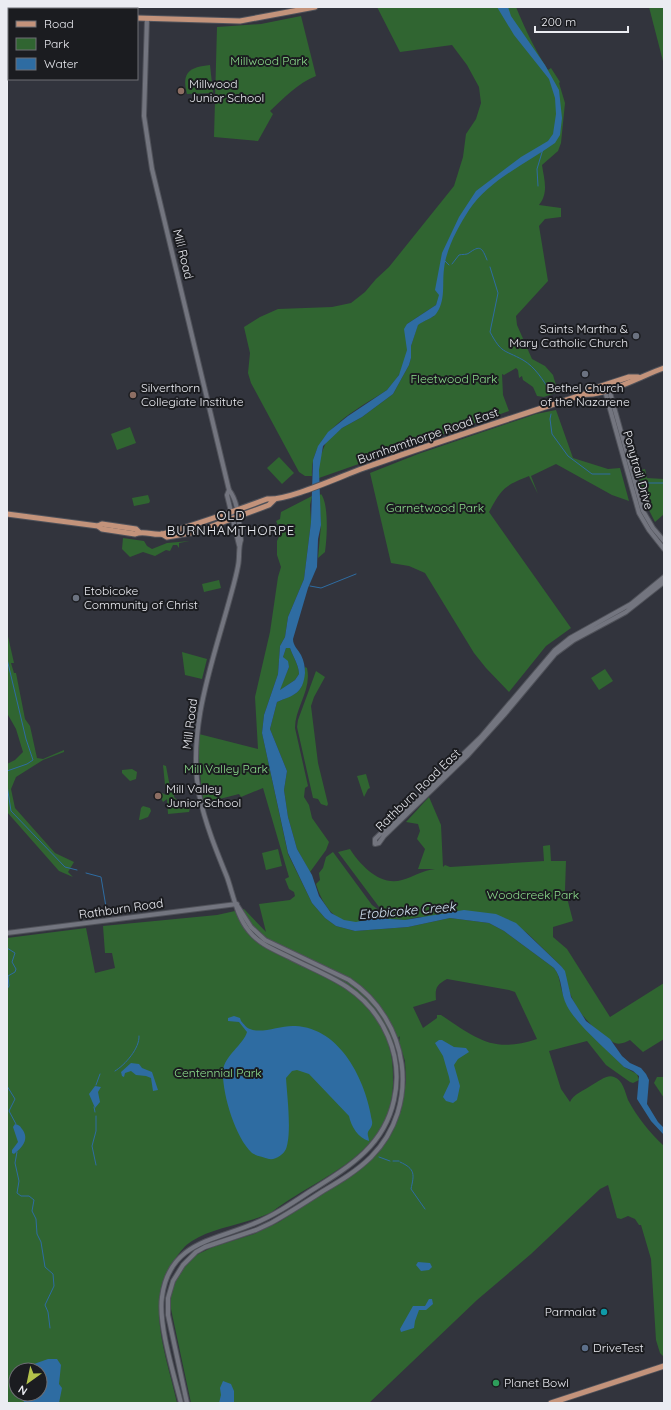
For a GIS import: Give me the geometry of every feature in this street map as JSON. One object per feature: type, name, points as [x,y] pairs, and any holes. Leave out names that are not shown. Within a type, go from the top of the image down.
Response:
[{"type":"main road","points":[[138,18],[240,21],[315,7]]},
{"type":"main road","name":"Burnhamthorpe Road East","points":[[585,394],[591,395],[607,390],[664,368]]},
{"type":"main road","name":"Burnhamthorpe Road East","points":[[276,499],[303,491],[442,440],[585,394],[589,390],[629,377],[638,377]]},
{"type":"main road","points":[[162,534],[192,527],[266,499],[276,499]]},
{"type":"main road","points":[[7,514],[98,526],[102,529],[112,531],[135,534],[139,532],[162,534],[167,536],[183,535],[269,505],[276,499]]},
{"type":"main road","points":[[551,1403],[664,1366]]},
{"type":"street","name":"Mill Road","points":[[147,19],[144,116],[149,150],[229,490],[232,494],[233,511],[242,540],[239,544],[237,571],[203,698],[199,721],[196,757],[198,787],[205,820],[237,904]]},
{"type":"street","name":"Ponytrail Drive","points":[[607,390],[643,511],[653,528],[664,541]]},
{"type":"street","name":"Ponytrail Drive","points":[[607,390],[639,513],[649,530],[664,549]]},
{"type":"street","name":"Rathburn Road East","points":[[664,577],[631,604],[570,638],[555,650],[481,737],[375,839],[375,844],[379,843],[384,836],[468,755],[555,654],[574,640],[626,612],[664,582]]},
{"type":"street","name":"Rathburn Road","points":[[7,933],[237,904]]},
{"type":"street","points":[[187,1403],[169,1320],[168,1304],[173,1281],[183,1264],[205,1247],[256,1230],[278,1219],[361,1167],[379,1148],[387,1136],[396,1117],[402,1096],[403,1069],[398,1045],[392,1029],[376,1003],[362,989],[349,980],[265,940],[251,928],[237,904]]},
{"type":"street","points":[[181,1403],[161,1315],[161,1302],[166,1279],[178,1260],[192,1247],[204,1241],[251,1225],[269,1217],[357,1162],[370,1149],[384,1129],[392,1108],[396,1088],[396,1069],[390,1040],[380,1020],[370,1007],[345,986],[258,940],[243,923],[238,912],[237,904]]},
{"type":"street","points":[[173,1371],[180,1370]]},
{"type":"green space","name":"Fleetwood Park","points":[[377,7],[516,7],[530,39],[543,62],[548,70],[551,68],[560,82],[559,83],[565,103],[561,143],[558,151],[542,165],[545,191],[539,205],[561,208],[561,217],[545,219],[539,226],[548,281],[516,316],[517,325],[532,359],[545,366],[553,375],[558,392],[544,397],[537,396],[533,387],[523,380],[522,376],[519,378],[518,370],[516,368],[504,375],[502,374],[503,395],[509,411],[319,478],[319,460],[326,442],[342,428],[362,417],[393,394],[409,365],[411,358],[411,346],[418,324],[434,316],[438,299],[436,305],[407,324],[407,356],[398,377],[387,390],[349,415],[326,435],[318,447],[313,461],[312,476],[305,476],[299,472],[251,383],[248,373],[250,353],[244,327],[260,317],[278,309],[332,307],[351,303],[365,292],[389,267],[454,186],[463,157],[466,134],[476,119],[481,103],[479,87],[467,65],[452,45],[400,52]]},
{"type":"green space","points":[[649,7],[664,7],[664,65]]},
{"type":"green space","name":"Millwood Park","points":[[301,16],[316,76],[297,87],[270,111],[273,114],[258,141],[214,137],[217,27],[261,24]]},
{"type":"green space","points":[[210,65],[213,93],[187,94],[185,80],[189,72],[197,67]]},
{"type":"green space","name":"Garnetwood Park","points":[[556,410],[573,458],[608,469],[620,468],[629,501],[612,495],[556,464],[531,476],[538,494],[529,476],[509,485],[497,498],[489,512],[571,628],[546,646],[509,692],[474,653],[425,573],[409,566],[391,563],[370,473],[418,454],[536,414]]},
{"type":"green space","points":[[130,427],[136,443],[117,450],[111,434]]},
{"type":"green space","points":[[279,457],[294,473],[282,484],[267,468]]},
{"type":"green space","points":[[645,469],[647,478],[664,479],[664,514],[655,522],[644,500],[637,471]]},
{"type":"green space","points":[[321,494],[324,499],[327,522],[325,552],[318,558],[321,525],[319,496]]},
{"type":"green space","points":[[148,495],[150,501],[149,503],[134,506],[132,498]]},
{"type":"green space","points":[[312,496],[310,505],[311,522],[304,579],[288,617],[285,637],[280,646],[278,674],[264,715],[262,733],[288,854],[312,903],[325,918],[336,926],[355,931],[408,927],[450,918],[489,923],[504,931],[554,968],[564,997],[573,1014],[624,1067],[637,1074],[639,1080],[633,1083],[630,1082],[606,1065],[587,1041],[549,1051],[561,1089],[570,1102],[576,1094],[600,1080],[606,1077],[614,1077],[622,1083],[628,1100],[640,1119],[664,1146],[664,1357],[660,1353],[656,1340],[651,1259],[641,1225],[639,1225],[635,1219],[628,1216],[621,1219],[617,1218],[608,1185],[600,1189],[531,1254],[477,1300],[369,1403],[191,1403],[171,1309],[171,1296],[178,1273],[194,1256],[213,1247],[254,1234],[279,1222],[347,1178],[378,1153],[395,1126],[401,1110],[406,1081],[405,1061],[399,1042],[400,1036],[389,1047],[392,1060],[393,1083],[389,1108],[380,1129],[367,1146],[350,1161],[272,1212],[252,1220],[210,1232],[192,1241],[181,1251],[165,1275],[160,1292],[160,1329],[177,1403],[7,1403],[7,938],[86,928],[95,973],[115,968],[112,953],[105,953],[103,926],[217,915],[244,909],[266,932],[259,904],[290,900],[295,896],[294,892],[289,889],[285,879],[289,877],[263,788],[241,797],[239,794],[204,803],[199,760],[199,734],[258,749],[255,697],[270,632],[278,577],[281,567],[277,555],[277,541],[279,537],[276,529],[279,528],[276,521],[280,519],[281,512]],"holes":[[[447,979],[515,992],[537,1039],[508,1045],[497,1044],[475,1037],[441,1015],[437,1015],[437,1018],[423,1028],[413,1007],[436,1000],[437,987],[440,983]]]},
{"type":"green space","points":[[123,538],[144,541],[147,546],[152,549],[167,543],[190,541],[179,543],[179,548],[177,545],[173,545],[170,551],[166,550],[155,556],[143,552],[130,557],[122,549]]},
{"type":"green space","points":[[219,580],[221,588],[204,592],[202,584]]},
{"type":"green space","points":[[7,632],[14,663],[11,663],[14,673],[16,673],[25,719],[30,726],[37,758],[43,759],[64,750],[64,752],[43,760],[16,777],[11,789],[15,808],[55,853],[74,862],[68,872],[73,877],[59,871],[7,812],[7,764],[15,760],[23,752],[16,729],[7,713]]},
{"type":"green space","points":[[286,648],[290,648],[297,664],[299,674],[295,680],[279,691],[289,667],[283,657]]},
{"type":"green space","points":[[182,652],[207,659],[202,679],[185,675]]},
{"type":"green space","points":[[305,667],[307,668],[308,676],[307,684],[295,728],[308,786],[305,788],[304,797],[309,805],[312,818],[329,842],[326,850],[310,872],[297,849],[288,817],[284,790],[287,771],[270,729],[277,702],[291,696],[299,690],[303,682]]},
{"type":"green space","points":[[605,669],[613,681],[599,690],[591,678]]},
{"type":"green space","points":[[316,671],[325,677],[314,697],[311,706],[318,763],[328,804],[327,806],[321,804],[318,799],[313,798],[297,727],[298,720]]},
{"type":"green space","points":[[163,765],[166,766],[170,787],[174,792],[174,797],[178,801],[179,806],[183,808],[190,808],[189,812],[168,814],[167,799],[163,802],[160,796],[162,793],[166,795]]},
{"type":"green space","points":[[132,769],[137,772],[136,779],[130,781],[122,773],[122,770]]},
{"type":"green space","points":[[366,774],[370,788],[364,797],[357,776]]},
{"type":"green space","name":"Woodcreek Park","points":[[429,797],[441,825],[443,867],[445,865],[450,867],[544,861],[543,846],[550,845],[551,861],[566,861],[565,890],[573,921],[553,927],[553,937],[567,949],[610,1017],[664,983],[664,1039],[643,1052],[630,1040],[617,1044],[603,1036],[579,1011],[570,994],[565,974],[561,966],[527,933],[505,918],[419,917],[405,920],[388,919],[338,852],[350,849],[365,868],[386,880],[402,880],[435,869],[418,869],[425,849],[417,839],[420,831],[418,824],[406,822]]},
{"type":"green space","points":[[143,806],[150,808],[151,811],[148,817],[139,820],[141,808]]},
{"type":"green space","points":[[278,849],[282,866],[266,870],[262,853]]},
{"type":"green space","points":[[333,852],[372,905],[380,911],[378,918],[362,922],[351,922],[336,917],[326,906],[316,884],[320,880],[319,873],[323,868],[326,857]]},
{"type":"green space","points":[[657,1077],[663,1077],[664,1098],[654,1083]]},
{"type":"water","name":"Etobicoke Creek","points":[[497,7],[508,7],[511,16],[545,65],[559,90],[562,118],[560,135],[555,143],[487,189],[469,210],[457,231],[447,254],[444,269],[442,298],[439,309],[435,315],[418,325],[411,346],[411,358],[409,365],[393,394],[362,417],[342,428],[323,446],[319,470],[321,525],[318,539],[317,567],[308,588],[293,639],[294,644],[304,662],[304,680],[300,690],[297,693],[277,702],[270,729],[287,771],[284,790],[288,817],[297,849],[312,875],[319,896],[331,913],[344,920],[356,922],[375,918],[405,920],[464,910],[496,914],[516,923],[565,971],[571,997],[586,1021],[610,1039],[622,1056],[630,1063],[641,1068],[646,1074],[649,1080],[647,1104],[658,1122],[664,1128],[664,1135],[651,1121],[637,1099],[639,1076],[633,1071],[624,1067],[578,1022],[567,1006],[559,977],[554,968],[504,931],[489,923],[450,918],[408,927],[355,931],[336,926],[325,918],[312,903],[288,853],[262,733],[264,715],[278,674],[280,646],[285,637],[288,617],[304,579],[311,522],[313,460],[318,446],[328,432],[348,416],[387,390],[399,375],[407,350],[404,329],[407,324],[436,305],[439,295],[435,290],[442,253],[459,217],[476,191],[521,157],[548,141],[553,134],[556,114],[555,98],[549,79],[514,35]],"holes":[[[286,648],[290,648],[297,664],[299,674],[295,680],[280,690],[289,667],[288,661],[283,657]]]},
{"type":"water","points":[[234,1016],[240,1018],[247,1028],[255,1030],[266,1030],[290,1026],[311,1029],[326,1036],[338,1046],[357,1074],[364,1090],[372,1123],[372,1126],[368,1132],[369,1141],[358,1134],[351,1124],[349,1116],[309,1074],[297,1070],[292,1071],[286,1078],[289,1134],[286,1149],[279,1157],[274,1159],[258,1156],[252,1153],[240,1137],[235,1126],[227,1102],[223,1080],[224,1066],[227,1060],[245,1037],[247,1032],[239,1022],[228,1021],[228,1018]]},
{"type":"water","points":[[442,1040],[454,1047],[466,1048],[469,1052],[458,1059],[454,1065],[460,1086],[457,1100],[453,1103],[446,1101],[443,1097],[450,1082],[443,1056],[435,1043]]},
{"type":"water","points":[[131,1063],[139,1064],[142,1068],[152,1072],[158,1090],[153,1091],[151,1078],[146,1076],[136,1075],[131,1071],[125,1073],[124,1077],[122,1076],[121,1072]]},
{"type":"water","points":[[95,1086],[101,1087],[98,1092],[100,1102],[95,1108],[89,1094]]},
{"type":"water","points":[[15,1124],[21,1127],[25,1140],[20,1149],[14,1154],[12,1153],[12,1150],[18,1142],[13,1127]]},
{"type":"water","points":[[418,1262],[430,1263],[432,1267],[429,1270],[421,1271],[416,1265]]},
{"type":"water","points":[[429,1299],[432,1299],[433,1304],[426,1310],[419,1310],[414,1328],[401,1332],[400,1329],[413,1306],[425,1306]]},
{"type":"water","points":[[48,1359],[57,1359],[61,1365],[59,1384],[62,1388],[59,1403],[23,1403],[48,1402],[48,1362],[40,1362]]},
{"type":"water","points":[[223,1381],[231,1384],[234,1391],[234,1403],[219,1403],[221,1395],[220,1388]]},
{"type":"waterway","points":[[538,186],[537,169],[543,149]]},
{"type":"waterway","points":[[452,264],[459,255],[467,254],[478,248],[484,252],[487,260]]},
{"type":"waterway","points":[[445,261],[449,265]]},
{"type":"waterway","points":[[490,267],[498,293],[490,332],[500,348],[531,366],[550,391]]},
{"type":"waterway","points":[[551,414],[550,419],[552,434],[568,456],[592,474],[610,474]]},
{"type":"waterway","points":[[643,483],[664,483]]},
{"type":"waterway","points":[[310,586],[321,588],[356,574]]},
{"type":"waterway","points":[[7,659],[26,739],[33,760],[27,764],[7,771]]},
{"type":"waterway","points":[[7,785],[11,811],[65,867],[77,870]]},
{"type":"waterway","points":[[86,873],[101,877],[106,907]]},
{"type":"waterway","points":[[7,948],[15,953],[12,962],[16,969],[15,972],[8,976],[9,986],[7,989]]},
{"type":"waterway","points":[[115,1071],[131,1056],[137,1046],[139,1036]]},
{"type":"waterway","points":[[96,1085],[100,1074]]},
{"type":"waterway","points":[[7,1086],[15,1099],[9,1111],[16,1124]]},
{"type":"waterway","points":[[94,1107],[95,1112]]},
{"type":"waterway","points":[[96,1116],[96,1131],[92,1146],[96,1165]]},
{"type":"waterway","points":[[17,1152],[15,1163],[19,1181],[17,1193],[21,1196],[29,1196],[34,1200],[32,1211],[36,1219],[37,1234],[41,1242],[45,1267],[53,1274],[54,1286],[45,1305],[48,1312],[50,1328]]},
{"type":"waterway","points":[[379,1157],[390,1161]]},
{"type":"waterway","points":[[393,1161],[399,1161]]},
{"type":"waterway","points":[[400,1162],[409,1167],[413,1173],[411,1189],[425,1209]]},
{"type":"place","name":"Millwood Junior School","points":[[181,91]]},
{"type":"place","name":"Saints Martha & Mary Catholic Church","points":[[636,336]]},
{"type":"place","name":"Bethel Church of the Nazarene","points":[[585,374]]},
{"type":"place","name":"Silverthorn Collegiate Institute","points":[[133,395]]},
{"type":"place","name":"Etobicoke Community of Christ","points":[[76,598]]},
{"type":"place","name":"Mill Valley Junior School","points":[[158,796]]},
{"type":"place","name":"Parmalat","points":[[604,1312]]},
{"type":"place","name":"DriveTest","points":[[585,1348]]},
{"type":"place","name":"Planet Bowl","points":[[496,1383]]},
{"type":"district","name":"OLD BURNHAMTHORPE","points":[[231,522]]},
{"type":"park label","name":"Mill Valley Park","points":[[226,769]]},
{"type":"park label","name":"Centennial Park","points":[[218,1073]]}]
